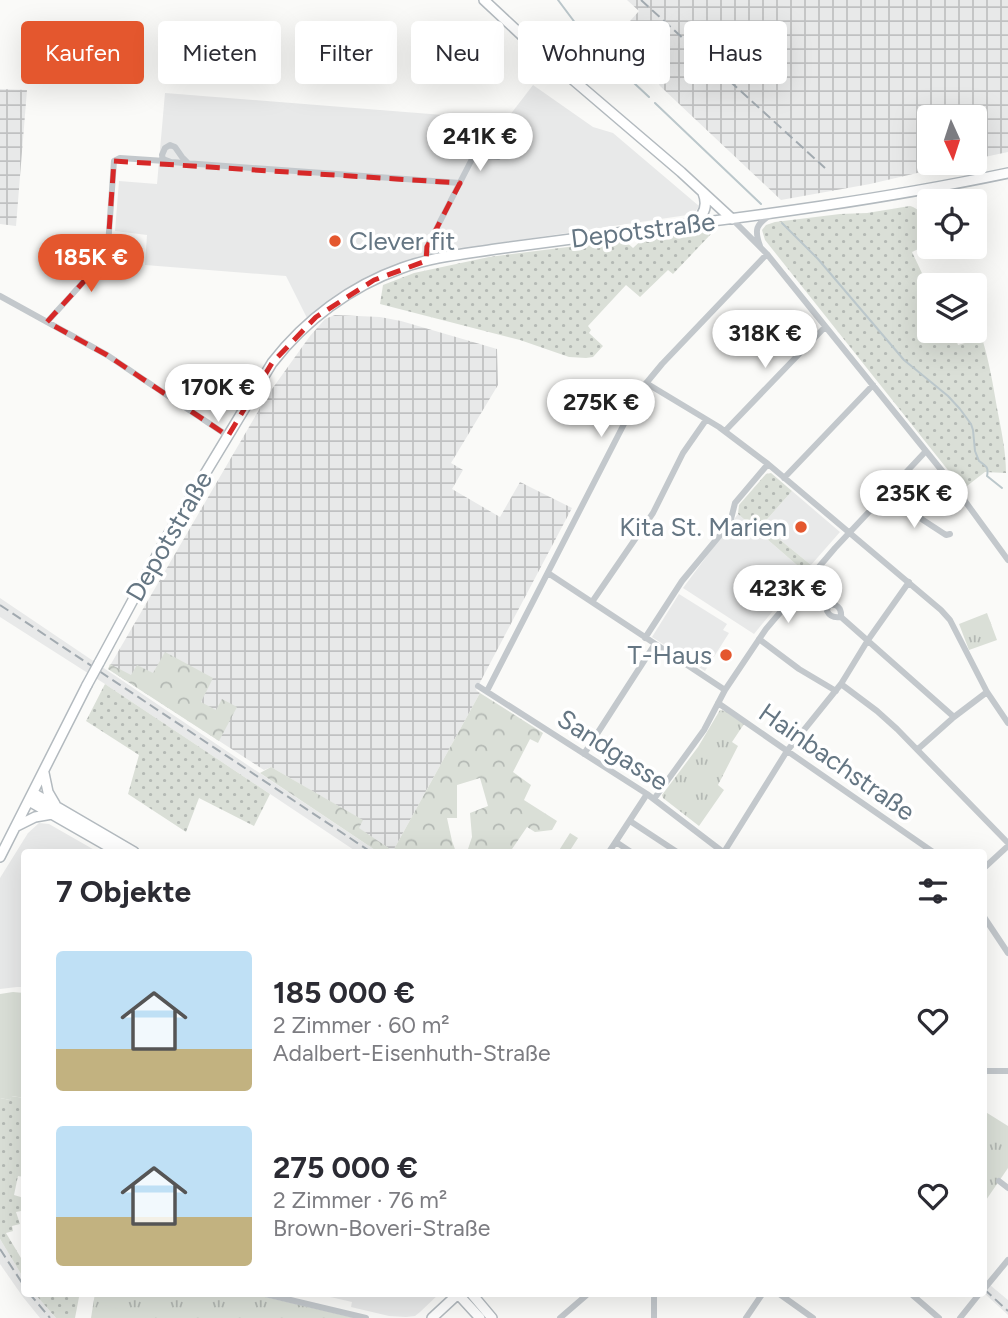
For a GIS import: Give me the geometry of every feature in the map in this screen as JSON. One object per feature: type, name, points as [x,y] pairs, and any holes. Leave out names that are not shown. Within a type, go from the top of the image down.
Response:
[{"type":"main road","points":[[484,0],[732,219]]},
{"type":"main road","name":"Depotstraße","points":[[0,857],[87,685],[168,535],[272,363],[316,317],[343,297],[374,280],[426,261],[509,247],[771,214],[1008,173]]},
{"type":"main road","points":[[689,224],[699,219],[705,210],[702,191]]},
{"type":"main road","points":[[44,773],[55,810],[114,849]]},
{"type":"main road","points":[[31,797],[128,849]]},
{"type":"main road","points":[[16,827],[55,810]]},
{"type":"main road","points":[[432,1318],[455,1297]]},
{"type":"main road","points":[[461,1297],[480,1318]]},
{"type":"main road","points":[[474,1297],[492,1318]]},
{"type":"street","points":[[167,161],[162,155],[164,148],[170,145],[175,147],[188,163]]},
{"type":"street","points":[[426,261],[427,247],[474,158],[498,157]]},
{"type":"street","points":[[47,322],[97,267],[108,246],[114,160],[120,158],[167,161],[460,183]]},
{"type":"street","points":[[760,248],[757,228],[771,214]]},
{"type":"street","points":[[732,219],[767,254],[926,451],[1008,560]]},
{"type":"street","points":[[487,691],[646,383],[767,254]]},
{"type":"street","points":[[0,296],[107,355],[228,436]]},
{"type":"street","points":[[725,431],[825,327]]},
{"type":"street","points":[[646,383],[725,431],[942,610],[987,692],[1008,723]]},
{"type":"street","points":[[784,478],[873,385]]},
{"type":"street","points":[[592,603],[653,513],[683,453],[706,420]]},
{"type":"street","points":[[653,799],[704,730],[725,691],[766,629],[849,532],[926,451]]},
{"type":"street","points":[[645,638],[675,591],[730,523],[733,505],[768,464]]},
{"type":"street","points":[[888,490],[929,524],[946,535],[950,534]]},
{"type":"street","points":[[548,573],[725,691]]},
{"type":"street","points":[[726,849],[787,751],[836,691],[909,582]]},
{"type":"street","points":[[842,617],[954,717]]},
{"type":"street","points":[[759,639],[791,664],[836,691]]},
{"type":"street","points":[[584,754],[655,644]]},
{"type":"street","points":[[841,684],[887,719],[1008,844],[987,865]]},
{"type":"street","name":"Sandgasse","points":[[478,686],[647,794],[720,849]]},
{"type":"street","points":[[918,749],[987,692]]},
{"type":"street","name":"Hainbachstraße","points":[[718,703],[929,849]]},
{"type":"street","points":[[611,849],[647,794]]},
{"type":"street","points":[[630,821],[672,849]]},
{"type":"street","points":[[615,842],[626,849]]},
{"type":"street","points":[[987,922],[1008,953]]},
{"type":"street","points":[[987,1070],[1008,1071]]},
{"type":"street","points":[[999,1181],[1008,1188]]},
{"type":"street","points":[[987,1285],[1008,1260]]},
{"type":"street","points":[[278,1297],[366,1318]]},
{"type":"street","points":[[560,1318],[584,1297]]},
{"type":"street","points":[[654,1297],[654,1318]]},
{"type":"street","points":[[746,1318],[760,1297]]},
{"type":"street","points":[[784,1297],[813,1318]]},
{"type":"street","points":[[915,1297],[939,1318]]},
{"type":"street","points":[[960,1318],[977,1297]]},
{"type":"highlighted area","points":[[114,161],[460,183],[427,247],[426,261],[374,280],[316,317],[272,363],[228,436],[107,355],[47,322],[97,267],[108,246]]},
{"type":"shaded area","points":[[627,0],[1008,0],[1008,152],[987,156],[987,105],[917,105],[917,173],[781,200],[660,86],[659,84],[670,84],[670,21],[630,21],[639,11]]},
{"type":"shaded area","points":[[533,85],[593,127],[613,133],[699,206],[694,214],[472,247],[416,258],[379,272],[347,289],[307,318],[286,276],[145,265],[147,235],[115,231],[119,181],[157,184],[165,93],[506,120]]},
{"type":"shaded area","points":[[0,89],[27,90],[16,226],[0,224]]},
{"type":"shaded area","points":[[335,315],[380,317],[497,349],[498,385],[451,463],[463,470],[452,489],[500,517],[520,482],[572,508],[476,690],[480,693],[394,849],[358,828],[362,820],[271,767],[264,770],[108,669],[267,396],[325,319]]},
{"type":"shaded area","name":"Kita St. Marien","points":[[792,491],[840,532],[811,565],[762,525]]},
{"type":"shaded area","points":[[738,514],[805,572],[754,634],[683,588]]},
{"type":"shaded area","points":[[679,594],[727,624],[723,630],[729,633],[705,671],[652,637]]},
{"type":"shaded area","points":[[0,598],[374,849],[352,849],[0,617]]},
{"type":"shaded area","points":[[39,823],[49,824],[93,849],[21,849],[21,987],[0,989],[0,878],[28,833]]},
{"type":"shaded area","points":[[0,1239],[21,1274],[21,1294],[0,1264]]},
{"type":"shaded area","points":[[987,1282],[1008,1300],[1008,1315],[987,1296]]},
{"type":"shaded area","points":[[23,1297],[38,1297],[56,1318],[40,1318]]},
{"type":"shaded area","points":[[330,1297],[436,1297],[415,1316],[406,1317],[351,1307],[352,1302]]},
{"type":"green space","points":[[910,206],[917,209],[917,250],[912,252],[922,273],[917,273],[917,343],[983,343],[1003,440],[1006,473],[985,472],[963,489],[765,240],[762,230],[766,225],[775,222]]},
{"type":"green space","points":[[709,231],[712,233],[673,274],[668,270],[640,297],[626,285],[588,326],[591,330],[589,333],[603,346],[593,357],[569,357],[520,340],[380,304],[383,285],[414,273],[489,257],[624,240],[633,248],[646,236]]},
{"type":"green space","points":[[771,473],[792,491],[762,525],[811,565],[805,572],[738,514],[739,505],[766,474]]},
{"type":"green space","points":[[987,613],[997,640],[969,650],[959,624]]},
{"type":"green space","points":[[165,652],[213,678],[201,702],[216,710],[222,699],[237,707],[219,741],[108,669],[110,664],[131,675],[137,665],[153,673]]},
{"type":"green space","points":[[105,684],[270,794],[254,826],[199,798],[186,832],[128,794],[139,755],[86,721]]},
{"type":"green space","points":[[480,693],[543,733],[538,743],[530,739],[513,772],[531,785],[524,800],[557,821],[552,830],[535,832],[527,827],[512,849],[468,849],[472,837],[470,813],[488,806],[480,778],[457,785],[457,818],[447,818],[455,849],[394,849]]},
{"type":"green space","points":[[720,710],[744,724],[732,742],[738,746],[718,785],[724,790],[699,826],[662,795],[698,747]]},
{"type":"green space","points":[[271,767],[363,820],[359,828],[390,849],[374,849],[260,773]]},
{"type":"green space","points":[[570,833],[578,838],[571,849],[560,849]]},
{"type":"green space","points":[[21,993],[21,1098],[12,1096],[10,1100],[0,1098],[0,994]]},
{"type":"green space","points":[[11,1096],[21,1098],[21,1176],[18,1176],[14,1195],[21,1197],[21,1211],[16,1212],[20,1224],[12,1226],[13,1231],[6,1233],[21,1258],[21,1274],[0,1239],[0,1098],[10,1100]]},
{"type":"green space","points":[[987,1113],[1008,1126],[1008,1168],[987,1199]]},
{"type":"green space","points":[[38,1297],[79,1297],[75,1318],[56,1318]]},
{"type":"green space","points":[[94,1297],[266,1297],[355,1318],[91,1318]]},
{"type":"green space","points":[[98,1304],[155,1317],[155,1318],[94,1318]]},
{"type":"waterway","points":[[558,0],[588,40],[649,97]]},
{"type":"waterway","points":[[655,103],[761,204]]},
{"type":"waterway","points":[[782,223],[818,259],[904,360],[960,409],[971,424],[979,461],[986,467],[987,476],[1002,488]]},
{"type":"railway","points":[[641,0],[825,168]]},
{"type":"railway","points":[[0,605],[366,849]]},
{"type":"railway","points":[[0,1249],[21,1281]]},
{"type":"railway","points":[[987,1292],[1008,1311]]},
{"type":"railway","points":[[32,1297],[50,1318]]},
{"type":"place","name":"Clever fit","points":[[335,241]]},
{"type":"place","name":"Kita St. Marien","points":[[801,527]]},
{"type":"place","name":"T-Haus","points":[[726,655]]}]
